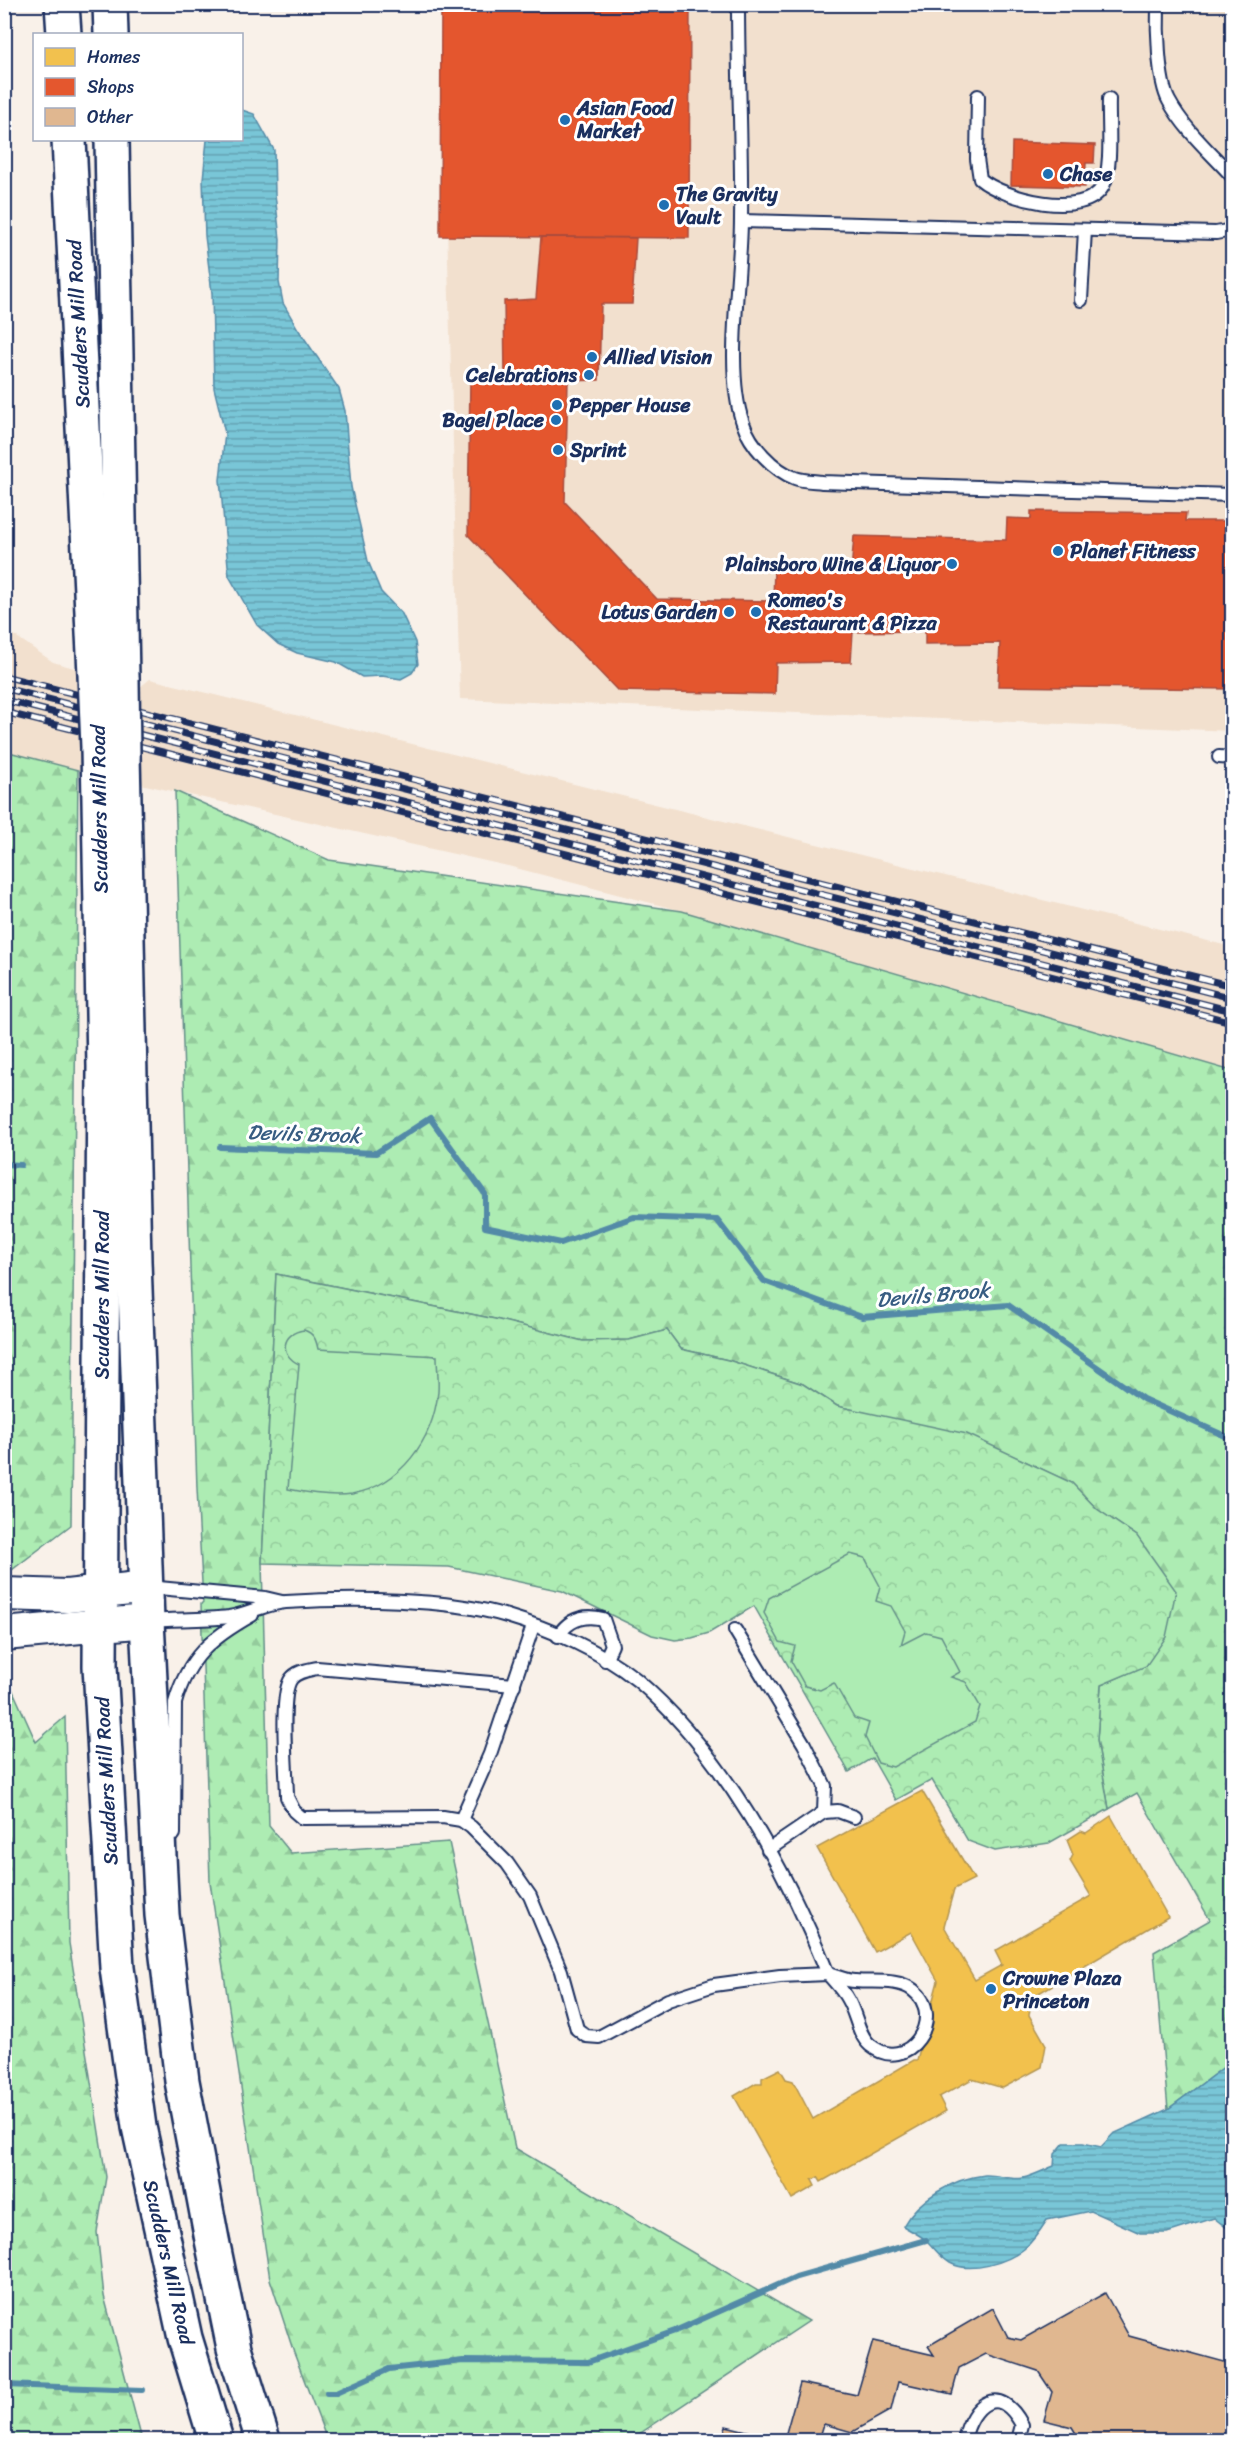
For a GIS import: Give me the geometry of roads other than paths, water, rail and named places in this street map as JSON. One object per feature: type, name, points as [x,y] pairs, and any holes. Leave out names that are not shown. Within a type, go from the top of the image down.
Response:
[{"type":"main road","points":[[62,4],[64,33]]},
{"type":"main road","points":[[110,4],[111,33]]},
{"type":"main road","name":"Scudders Mill Road","points":[[69,141],[109,676]]},
{"type":"main road","name":"Scudders Mill Road","points":[[112,141],[110,752],[104,1067],[100,1627],[117,1968],[129,2066],[139,2127],[184,2338],[216,2440]]},
{"type":"main road","name":"Scudders Mill Road","points":[[110,752],[134,1261],[147,1621],[162,1915],[182,2082],[234,2348],[263,2440]]},
{"type":"street","points":[[4,1594],[67,1596],[147,1587]]},
{"type":"street","points":[[4,1634],[147,1621]]},
{"type":"lane","points":[[738,4],[741,220],[735,366],[736,400],[743,425],[754,446],[772,463],[795,478],[822,482],[1233,495]]},
{"type":"lane","points":[[1158,4],[1157,32],[1168,100],[1199,140],[1233,176]]},
{"type":"lane","points":[[978,96],[977,159],[980,179],[1000,192],[1037,202],[1083,203],[1095,197],[1105,180],[1109,99]]},
{"type":"lane","points":[[741,220],[1216,233],[1233,230]]},
{"type":"lane","points":[[1081,300],[1085,230]]},
{"type":"lane","points":[[1219,757],[1233,758]]},
{"type":"lane","points":[[147,1587],[265,1598],[284,1602],[377,1601],[467,1607],[507,1616],[558,1636],[605,1660],[635,1679],[675,1716],[718,1769],[768,1850],[813,1936],[828,1974],[848,1999],[868,2043],[882,2053],[898,2053],[911,2049],[921,2037],[927,2014],[922,2000],[913,1990],[890,1982],[853,1981],[828,1974],[780,1976],[714,1985],[668,2000],[599,2037],[586,2036],[577,2029],[561,1971],[530,1896],[507,1863],[461,1820],[443,1817],[302,1818],[294,1811],[287,1797],[285,1697],[291,1679],[303,1671],[317,1668],[514,1685]]},
{"type":"lane","points":[[147,1621],[231,1617],[284,1602]]},
{"type":"lane","points":[[174,1842],[175,1703],[189,1665],[211,1641],[255,1614],[284,1602]]},
{"type":"lane","points":[[558,1636],[563,1628],[576,1620],[590,1616],[603,1619],[612,1644],[605,1660]]},
{"type":"lane","points":[[461,1820],[490,1754],[533,1626]]},
{"type":"lane","points":[[735,1630],[804,1744],[825,1786],[824,1812]]},
{"type":"lane","points":[[768,1850],[824,1812],[838,1811],[854,1817]]},
{"type":"lane","points":[[162,1915],[173,1888],[173,1877]]},
{"type":"lane","points":[[963,2440],[967,2426],[978,2409],[994,2401],[1004,2402],[1014,2410],[1022,2425],[1018,2440]]},
{"type":"water","points":[[243,110],[254,114],[274,150],[275,194],[280,239],[279,282],[283,303],[339,389],[345,411],[351,487],[368,561],[381,592],[402,614],[415,642],[418,664],[412,673],[401,679],[382,676],[362,677],[336,662],[297,653],[278,644],[257,625],[229,576],[220,480],[225,433],[214,388],[212,293],[205,236],[203,179],[207,141],[243,141]]},
{"type":"water","points":[[1232,2061],[1232,2232],[1214,2218],[1167,2233],[1140,2233],[1091,2211],[1047,2220],[1030,2243],[1017,2254],[988,2265],[968,2267],[950,2263],[924,2239],[903,2226],[927,2199],[961,2180],[985,2175],[1014,2179],[1031,2176],[1054,2166],[1055,2154],[1064,2143],[1083,2143],[1101,2147],[1113,2134],[1168,2109]]},
{"type":"waterway","name":"Devils Brook","points":[[220,1147],[376,1153],[430,1118],[485,1194],[485,1227],[561,1243],[634,1217],[717,1220],[764,1281],[862,1317],[1008,1305],[1143,1399],[1232,1439]]},
{"type":"waterway","name":"Devils Brook","points":[[4,1164],[21,1165]]},
{"type":"waterway","points":[[327,2393],[336,2393],[389,2369],[463,2361],[588,2362],[675,2331],[796,2277],[926,2240]]},
{"type":"waterway","points":[[4,2385],[142,2390]]},
{"type":"railway","points":[[4,676],[1232,986]]},
{"type":"railway","points":[[4,688],[1232,998]]},
{"type":"railway","points":[[4,700],[1232,1011]]},
{"type":"railway","points":[[4,712],[1232,1022]]},
{"type":"place","name":"Asian Food Market","points":[[565,120]]},
{"type":"place","name":"Chase","points":[[1048,174]]},
{"type":"place","name":"The Gravity Vault","points":[[664,205]]},
{"type":"place","name":"Allied Vision","points":[[592,357]]},
{"type":"place","name":"Celebrations","points":[[589,375]]},
{"type":"place","name":"Pepper House","points":[[557,405]]},
{"type":"place","name":"Bagel Place","points":[[556,420]]},
{"type":"place","name":"Sprint","points":[[558,450]]},
{"type":"place","name":"Planet Fitness","points":[[1058,551]]},
{"type":"place","name":"Plainsboro Wine & Liquor","points":[[952,564]]},
{"type":"place","name":"Lotus Garden","points":[[729,612]]},
{"type":"place","name":"Romeo's Restaurant & Pizza","points":[[756,612]]},
{"type":"place","name":"Crowne Plaza Princeton","points":[[991,1989]]}]
